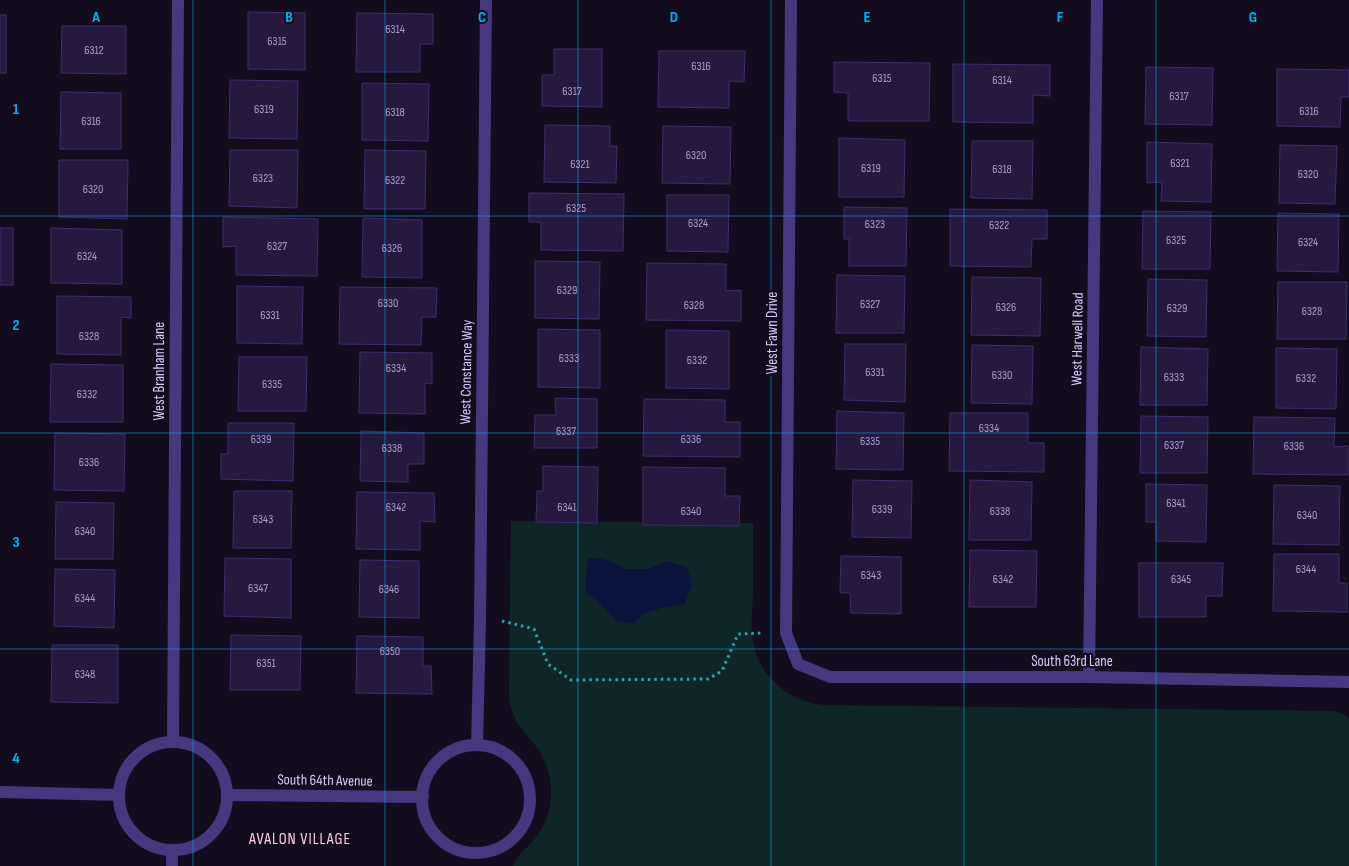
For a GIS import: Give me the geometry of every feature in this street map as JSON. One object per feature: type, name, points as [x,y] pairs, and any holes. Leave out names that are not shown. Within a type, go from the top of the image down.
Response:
[{"type":"street","name":"West Branham Lane","points":[[173,742],[178,0]]},
{"type":"street","name":"West Constance Way","points":[[477,745],[486,0]]},
{"type":"street","name":"West Fawn Drive","points":[[791,0],[786,633],[798,664]]},
{"type":"street","name":"West Harwell Road","points":[[1089,677],[1098,0]]},
{"type":"street","name":"South 63rd Lane","points":[[798,664],[830,677],[1089,677],[1349,682]]},
{"type":"street","points":[[173,742],[190,744],[204,752],[216,764],[224,778],[227,795],[221,819],[206,838],[196,845],[172,850],[155,847],[140,839],[128,826],[121,811],[119,795],[122,778],[130,763],[141,751],[156,744],[173,742]]},
{"type":"street","points":[[477,745],[492,748],[506,754],[518,764],[526,778],[530,793],[525,823],[516,835],[504,845],[474,860],[443,842],[432,829],[424,814],[422,797],[426,781],[434,766],[445,755],[460,747],[477,745]]},
{"type":"street","points":[[0,792],[119,795]]},
{"type":"street","name":"South 64th Avenue","points":[[227,795],[422,797]]},
{"type":"street","points":[[172,850],[172,866]]},
{"type":"path","points":[[480,620],[504,621],[534,629],[548,664],[571,680],[708,679],[722,672],[738,634],[786,633]]},
{"type":"green space","points":[[511,521],[753,523],[752,627],[757,657],[761,666],[774,682],[799,699],[812,703],[824,705],[1332,711],[1341,713],[1349,718],[1349,866],[513,866],[521,853],[537,836],[545,822],[551,798],[551,786],[545,762],[519,725],[511,709],[509,694]]},
{"type":"shaded area","points":[[588,558],[604,559],[625,569],[648,569],[667,561],[688,568],[692,584],[685,604],[645,613],[634,623],[618,622],[586,592]]},
{"type":"building","points":[[248,12],[305,13],[305,70],[248,69]]},
{"type":"building","points":[[357,13],[433,14],[433,44],[420,44],[420,72],[356,72]]},
{"type":"building","points":[[0,15],[6,15],[6,73],[0,73]]},
{"type":"building","points":[[62,26],[126,26],[126,74],[61,73]]},
{"type":"building","points":[[554,49],[602,49],[602,107],[542,106],[542,75],[554,75]]},
{"type":"building","points":[[659,51],[745,51],[744,82],[729,81],[729,108],[658,107]]},
{"type":"building","points":[[834,62],[930,63],[929,121],[848,121],[848,93],[834,92]]},
{"type":"building","points":[[953,64],[1050,65],[1050,96],[1033,95],[1033,123],[953,122]]},
{"type":"building","points":[[1146,67],[1213,68],[1212,125],[1145,124]]},
{"type":"building","points":[[1277,69],[1349,70],[1349,97],[1341,97],[1340,127],[1277,126]]},
{"type":"building","points":[[230,80],[298,81],[297,139],[229,138]]},
{"type":"building","points":[[362,83],[429,84],[428,141],[362,140]]},
{"type":"building","points":[[61,92],[121,93],[121,149],[60,149]]},
{"type":"building","points":[[545,125],[610,126],[610,146],[617,146],[616,183],[544,182]]},
{"type":"building","points":[[663,126],[731,127],[730,184],[662,183]]},
{"type":"building","points":[[839,138],[905,140],[904,197],[839,197]]},
{"type":"building","points":[[972,141],[1033,141],[1032,199],[971,198]]},
{"type":"building","points":[[1147,142],[1212,144],[1211,202],[1161,201],[1162,182],[1147,183]]},
{"type":"building","points":[[1280,145],[1337,146],[1335,204],[1279,203]]},
{"type":"building","points":[[230,150],[298,150],[297,208],[229,206]]},
{"type":"building","points":[[365,150],[426,151],[425,209],[364,209]]},
{"type":"building","points":[[59,160],[128,160],[127,219],[59,217]]},
{"type":"building","points":[[529,193],[624,194],[623,251],[541,250],[541,222],[529,222]]},
{"type":"building","points":[[667,195],[729,195],[728,252],[667,251]]},
{"type":"building","points":[[844,207],[907,208],[906,266],[849,266],[849,239],[844,239]]},
{"type":"building","points":[[950,209],[1047,210],[1047,239],[1032,239],[1031,267],[950,266]]},
{"type":"building","points":[[1143,211],[1211,212],[1210,269],[1142,269]]},
{"type":"building","points":[[1278,213],[1339,214],[1338,272],[1277,271]]},
{"type":"building","points":[[223,217],[318,219],[317,276],[236,275],[236,246],[223,247]]},
{"type":"building","points":[[363,218],[422,220],[422,278],[362,277]]},
{"type":"building","points":[[0,228],[13,228],[13,285],[0,285]]},
{"type":"building","points":[[51,228],[122,230],[122,284],[51,283]]},
{"type":"building","points":[[535,261],[600,262],[599,319],[535,318]]},
{"type":"building","points":[[647,263],[726,264],[726,291],[741,290],[741,321],[646,320]]},
{"type":"building","points":[[837,275],[905,276],[904,333],[836,333]]},
{"type":"building","points":[[972,277],[1041,278],[1040,336],[971,335]]},
{"type":"building","points":[[1148,279],[1207,280],[1206,337],[1147,336]]},
{"type":"building","points":[[1278,282],[1347,282],[1346,339],[1277,339]]},
{"type":"building","points":[[237,286],[303,287],[302,344],[237,343]]},
{"type":"building","points":[[340,287],[437,288],[436,317],[422,317],[421,345],[339,344]]},
{"type":"building","points":[[57,296],[131,297],[131,318],[121,317],[121,355],[57,354]]},
{"type":"building","points":[[538,329],[600,330],[600,388],[538,387]]},
{"type":"building","points":[[666,330],[729,331],[729,389],[666,388]]},
{"type":"building","points":[[845,344],[906,344],[905,402],[844,400]]},
{"type":"building","points":[[972,345],[1033,346],[1032,404],[971,403]]},
{"type":"building","points":[[1141,347],[1208,349],[1207,405],[1140,405]]},
{"type":"building","points":[[1276,348],[1337,349],[1336,409],[1276,408]]},
{"type":"building","points":[[360,352],[432,353],[432,384],[425,383],[425,414],[359,413]]},
{"type":"building","points":[[239,357],[307,357],[306,411],[238,411]]},
{"type":"building","points":[[51,364],[123,365],[123,422],[50,422]]},
{"type":"building","points":[[555,398],[597,399],[597,448],[534,448],[535,415],[556,415]]},
{"type":"building","points":[[644,399],[725,400],[725,422],[740,422],[740,457],[643,456]]},
{"type":"building","points":[[837,411],[904,413],[903,470],[836,469]]},
{"type":"building","points":[[950,413],[1028,413],[1028,443],[1044,443],[1044,472],[949,471]]},
{"type":"building","points":[[1141,416],[1208,417],[1207,473],[1140,473]]},
{"type":"building","points":[[1254,417],[1335,418],[1334,447],[1348,446],[1348,475],[1253,474]]},
{"type":"building","points":[[228,423],[294,423],[293,481],[221,479],[221,454],[228,454]]},
{"type":"building","points":[[361,431],[424,433],[424,464],[408,464],[408,482],[360,481]]},
{"type":"building","points":[[55,433],[125,434],[124,491],[54,490]]},
{"type":"building","points":[[543,466],[598,467],[597,523],[536,522],[537,491],[543,491]]},
{"type":"building","points":[[643,467],[725,468],[725,496],[740,496],[739,526],[643,525]]},
{"type":"building","points":[[853,480],[912,481],[911,538],[852,537]]},
{"type":"building","points":[[970,480],[1032,482],[1031,540],[969,540]]},
{"type":"building","points":[[1146,484],[1207,485],[1206,542],[1156,541],[1156,522],[1146,522]]},
{"type":"building","points":[[1274,485],[1340,486],[1339,545],[1273,544]]},
{"type":"building","points":[[234,491],[292,491],[291,548],[233,548]]},
{"type":"building","points":[[357,492],[434,493],[435,522],[420,521],[420,550],[356,549]]},
{"type":"building","points":[[56,502],[114,503],[113,559],[55,559]]},
{"type":"building","points":[[970,550],[1037,551],[1036,607],[969,607]]},
{"type":"building","points":[[1274,554],[1339,554],[1339,583],[1347,583],[1347,612],[1273,611]]},
{"type":"building","points":[[841,556],[901,557],[901,614],[851,613],[850,593],[840,593]]},
{"type":"building","points":[[225,558],[291,559],[291,618],[224,616]]},
{"type":"building","points":[[360,560],[419,561],[419,618],[359,617]]},
{"type":"building","points":[[1139,563],[1223,563],[1222,596],[1206,596],[1206,617],[1139,617]]},
{"type":"building","points":[[55,569],[115,570],[114,628],[54,626]]},
{"type":"building","points":[[231,635],[301,636],[300,690],[230,690]]},
{"type":"building","points":[[357,636],[423,637],[423,666],[431,666],[432,694],[356,693]]},
{"type":"building","points":[[52,645],[118,645],[118,703],[51,702]]},
{"type":"district","name":"AVALON VILLAGE","points":[[300,838]]}]
